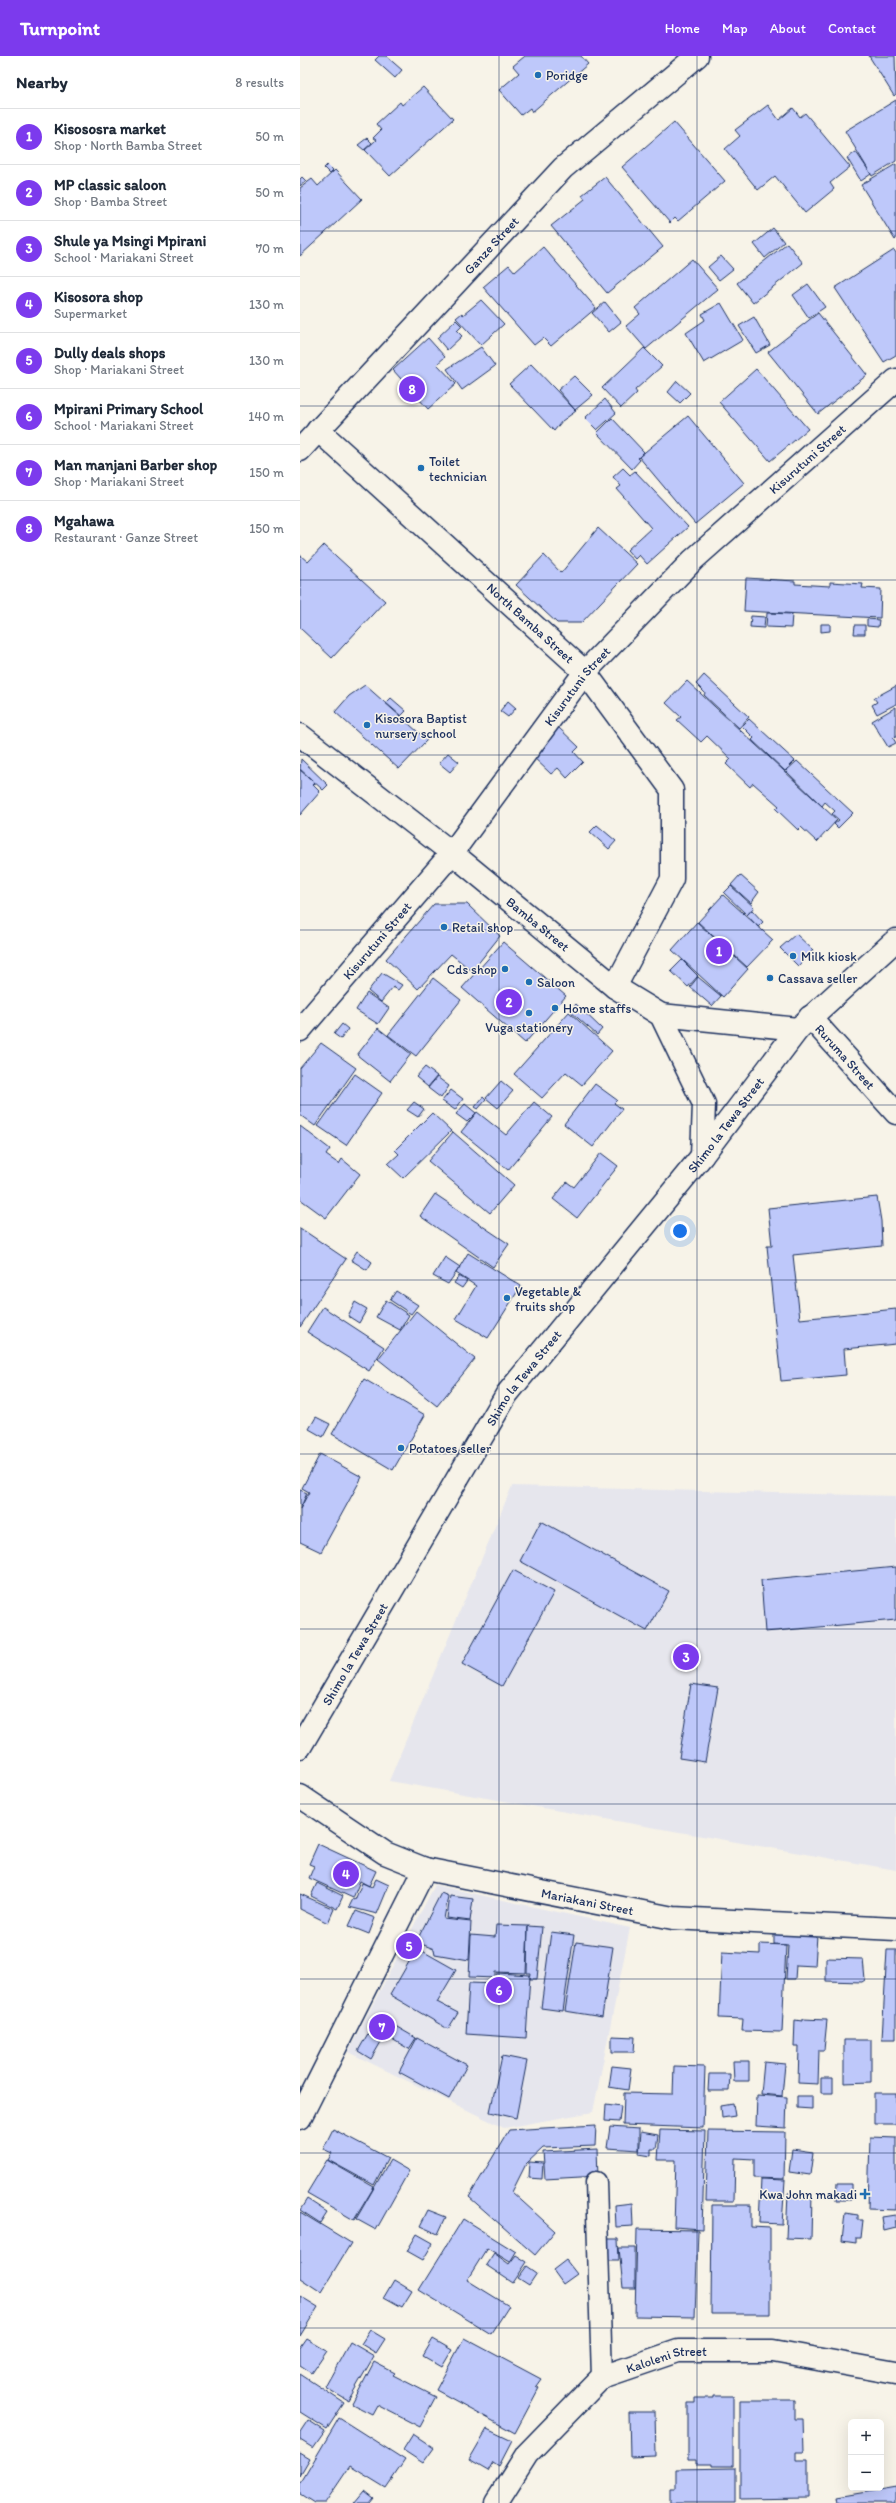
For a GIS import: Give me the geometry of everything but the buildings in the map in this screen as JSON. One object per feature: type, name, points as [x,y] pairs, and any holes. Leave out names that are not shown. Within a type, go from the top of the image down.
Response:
[{"type":"street","name":"Ganze Street","points":[[300,450],[563,168],[697,56]]},
{"type":"street","name":"Kisurutuni Street","points":[[300,1030],[452,853],[585,672],[693,560],[896,380]]},
{"type":"street","name":"North Bamba Street","points":[[318,430],[585,672],[672,790],[672,879],[615,987]]},
{"type":"street","name":"Bamba Street","points":[[300,735],[452,853],[615,987],[661,1015]]},
{"type":"street","name":"Shimo la Tewa Street","points":[[300,1747],[507,1394],[702,1156],[804,1023],[896,940]]},
{"type":"street","points":[[702,1156],[704,1104],[661,1015],[804,1023]]},
{"type":"street","name":"Ruruma Street","points":[[804,1023],[896,1113]]},
{"type":"street","name":"Mariakani Street","points":[[300,1796],[385,1853],[425,1869],[673,1918],[896,1929]]},
{"type":"street","points":[[300,2118],[425,1869]]},
{"type":"street","name":"Kaloleni Street","points":[[496,2503],[527,2454],[602,2377],[678,2351],[773,2351],[896,2374]]},
{"type":"lane","points":[[596,2182],[602,2377]]},
{"type":"shaded area","points":[[512,1486],[896,1496],[896,1870],[389,1781]]},
{"type":"shaded area","points":[[435,1885],[630,1928],[593,2112],[504,2128],[348,2052]]},
{"type":"place","name":"Poridge","points":[[538,75]]},
{"type":"place","name":"Mgahawa","points":[[412,389]]},
{"type":"place","name":"Toilet technician","points":[[421,468]]},
{"type":"place","name":"Kisosora Baptist nursery school","points":[[367,725]]},
{"type":"place","name":"Retail shop","points":[[444,927]]},
{"type":"place","name":"Kisososra market","points":[[719,951]]},
{"type":"place","name":"Milk kiosk","points":[[793,956]]},
{"type":"place","name":"Cds shop","points":[[505,969]]},
{"type":"place","name":"Cassava seller","points":[[770,978]]},
{"type":"place","name":"Saloon","points":[[529,982]]},
{"type":"place","name":"MP classic saloon","points":[[509,1002]]},
{"type":"place","name":"Home staffs","points":[[555,1008]]},
{"type":"place","name":"Vuga stationery","points":[[529,1013]]},
{"type":"place","name":"Vegetable & fruits shop","points":[[507,1298]]},
{"type":"place","name":"Potatoes seller","points":[[401,1448]]},
{"type":"place","name":"Shule ya Msingi Mpirani","points":[[686,1657]]},
{"type":"place","name":"Kisosora shop","points":[[346,1874]]},
{"type":"place","name":"Dully deals shops","points":[[409,1946]]},
{"type":"place","name":"Mpirani Primary School","points":[[499,1990]]},
{"type":"place","name":"Man manjani Barber shop","points":[[382,2027]]},
{"type":"place","name":"Kwa John makadi","points":[[865,2194]]}]
